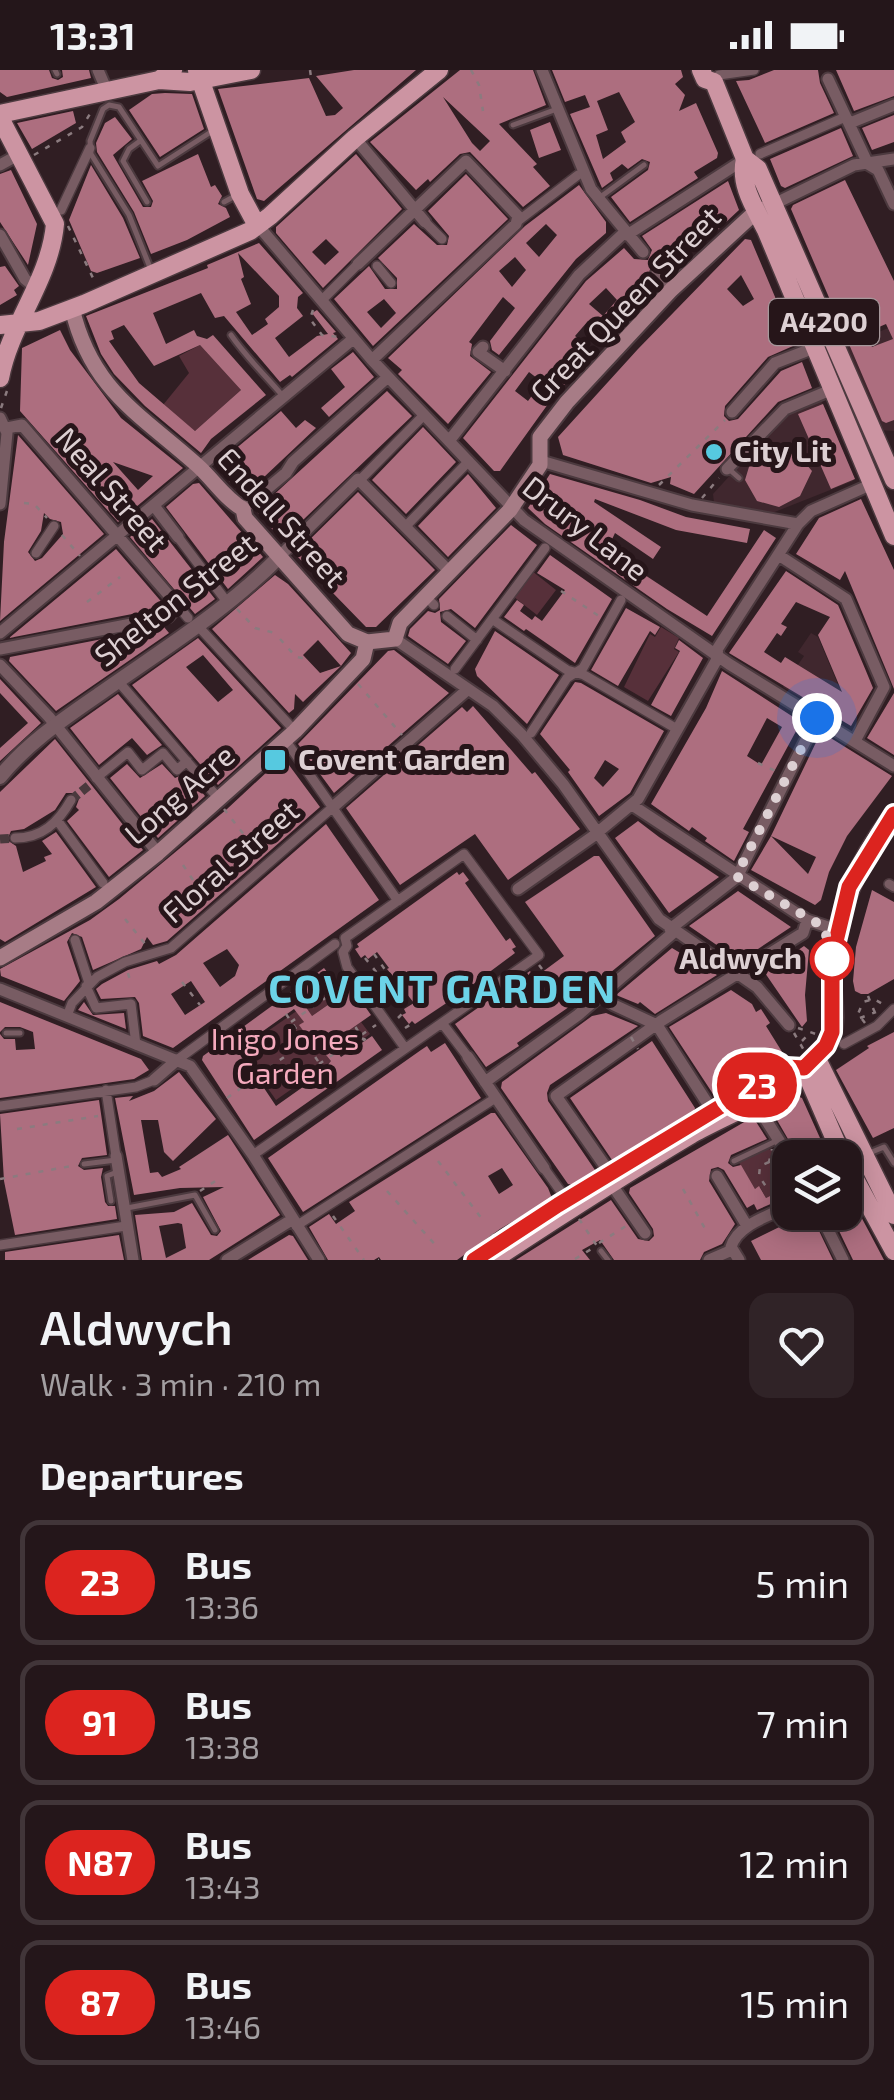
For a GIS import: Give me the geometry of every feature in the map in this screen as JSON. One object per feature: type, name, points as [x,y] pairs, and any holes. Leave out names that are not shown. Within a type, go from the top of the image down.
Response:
[{"type":"main road","points":[[0,378],[9,341],[36,288],[55,224],[26,155],[4,125],[63,94],[108,98],[166,75],[172,83],[198,74],[251,70]]},
{"type":"main road","points":[[0,324],[21,323],[37,312],[105,296],[110,290],[154,274],[251,226],[424,77],[439,70]]},
{"type":"main road","points":[[198,74],[217,128],[232,198],[251,226]]},
{"type":"main road","name":"A4200","points":[[713,74],[758,168],[764,209],[824,344],[886,438],[894,480]]},
{"type":"main road","name":"Great Queen Street","points":[[512,507],[541,461],[539,441],[546,427],[671,290],[764,209]]},
{"type":"main road","name":"Endell Street","points":[[70,303],[85,346],[119,398],[144,423],[204,463],[231,501],[243,509],[244,518],[348,634],[367,642]]},
{"type":"main road","name":"A4200","points":[[824,344],[833,389],[894,536]]},
{"type":"main road","name":"A4200","points":[[833,389],[871,460],[894,516]]},
{"type":"main road","points":[[367,642],[395,639],[400,624],[512,507]]},
{"type":"main road","name":"Long Acre","points":[[0,958],[72,930],[106,888],[158,852],[290,736],[363,659],[367,642]]},
{"type":"main road","points":[[474,1260],[611,1179],[795,1079],[831,1037],[832,958],[849,887],[894,814]]},
{"type":"main road","points":[[611,1179],[786,1067],[810,1062]]},
{"type":"main road","points":[[810,1062],[844,1140]]},
{"type":"main road","points":[[862,1169],[892,1206]]},
{"type":"main road","points":[[862,1179],[892,1242]]},
{"type":"street","points":[[98,70],[108,98]]},
{"type":"street","points":[[542,70],[582,171],[643,252]]},
{"type":"street","points":[[713,74],[754,70]]},
{"type":"street","points":[[826,75],[868,164],[878,170],[894,204]]},
{"type":"street","points":[[449,441],[579,275],[626,234],[684,195],[753,157],[894,104]]},
{"type":"street","points":[[355,138],[442,239]]},
{"type":"street","points":[[61,210],[90,148]]},
{"type":"street","points":[[0,165],[26,155]]},
{"type":"street","points":[[764,209],[838,172],[894,159]]},
{"type":"street","points":[[324,298],[466,161],[517,214],[518,222]]},
{"type":"street","points":[[372,360],[518,222],[578,175]]},
{"type":"street","name":"Drury Lane","points":[[251,226],[388,377],[512,507],[550,541],[717,655],[894,766]]},
{"type":"street","points":[[0,235],[25,279],[36,288]]},
{"type":"street","points":[[362,260],[377,266],[391,283]]},
{"type":"street","points":[[657,272],[671,290]]},
{"type":"street","points":[[0,632],[284,398],[351,337]]},
{"type":"street","points":[[732,412],[775,363],[824,344]]},
{"type":"street","points":[[478,349],[505,371]]},
{"type":"street","points":[[243,509],[388,377]]},
{"type":"street","points":[[727,469],[785,409],[833,389]]},
{"type":"street","name":"Shelton Street","points":[[0,777],[55,726],[179,644],[197,626],[234,609],[279,556],[422,418]]},
{"type":"street","points":[[0,504],[3,423]]},
{"type":"street","name":"Neal Street","points":[[3,423],[22,425],[290,736],[398,901]]},
{"type":"street","points":[[541,461],[700,506],[798,524]]},
{"type":"street","points":[[406,526],[470,462]]},
{"type":"street","points":[[360,480],[451,573]]},
{"type":"street","points":[[500,902],[632,806],[650,783],[718,648],[798,524],[811,511],[872,484]]},
{"type":"street","points":[[155,506],[234,609]]},
{"type":"street","points":[[36,553],[54,526]]},
{"type":"street","points":[[455,669],[545,548]]},
{"type":"street","points":[[780,556],[846,599],[884,687],[854,741]]},
{"type":"street","points":[[531,733],[570,674],[583,668],[621,600]]},
{"type":"street","points":[[0,648],[168,618],[178,606]]},
{"type":"street","points":[[448,616],[476,640]]},
{"type":"street","points":[[492,618],[576,674],[601,684],[677,729]]},
{"type":"street","points":[[395,639],[492,706],[522,735],[672,931],[737,973],[768,998],[794,1028]]},
{"type":"street","points":[[0,665],[158,852]]},
{"type":"street","points":[[118,681],[219,799]]},
{"type":"street","name":"Floral Street","points":[[67,1016],[72,1003],[88,985],[124,962],[171,948],[467,690]]},
{"type":"street","points":[[486,1082],[578,1015],[736,876],[817,718]]},
{"type":"street","points":[[95,780],[128,752],[142,770],[172,744]]},
{"type":"street","points":[[163,753],[176,770],[186,761]]},
{"type":"street","points":[[16,838],[34,838],[57,820],[71,800]]},
{"type":"street","points":[[632,806],[807,920],[837,930]]},
{"type":"street","points":[[57,820],[106,888]]},
{"type":"street","points":[[253,1154],[539,955],[464,854],[345,938],[343,952],[348,968],[404,1048]]},
{"type":"street","points":[[646,1233],[556,1096],[657,1025],[802,933],[807,920]]},
{"type":"street","points":[[72,930],[97,1008],[130,1004],[136,1045]]},
{"type":"street","points":[[0,1106],[136,1087],[154,1080],[331,947],[336,962]]},
{"type":"street","points":[[0,990],[194,1070],[253,1154],[319,1260]]},
{"type":"street","points":[[600,995],[657,1025],[713,1112]]},
{"type":"street","points":[[831,1037],[877,1026],[887,1013]]},
{"type":"street","points":[[442,1024],[564,1196]]},
{"type":"street","points":[[106,1090],[133,1260]]},
{"type":"street","points":[[227,1260],[326,1206],[494,1099]]},
{"type":"street","points":[[754,1100],[777,1140]]},
{"type":"street","points":[[718,1176],[747,1226]]},
{"type":"street","points":[[709,1260],[736,1255],[731,1243],[747,1226],[772,1214]]},
{"type":"street","points":[[0,1245],[126,1226]]},
{"type":"street","points":[[828,1230],[844,1260]]},
{"type":"lane","points":[[154,274],[129,216],[90,148],[103,109],[108,98],[118,107],[158,166],[217,128]]},
{"type":"lane","points":[[513,125],[557,109]]},
{"type":"lane","points":[[140,142],[129,149],[123,161],[147,202]]},
{"type":"lane","points":[[599,198],[644,165]]},
{"type":"lane","points":[[231,335],[284,398]]},
{"type":"lane","points":[[727,469],[739,478]]},
{"type":"lane","points":[[6,1033],[20,1033]]},
{"type":"lane","points":[[734,1161],[772,1145]]},
{"type":"lane","points":[[862,1153],[884,1147],[894,1163]]},
{"type":"lane","points":[[84,1164],[117,1162]]},
{"type":"lane","points":[[111,1201],[107,1176],[117,1162]]},
{"type":"lane","points":[[124,1208],[195,1195],[215,1230]]},
{"type":"lane","points":[[597,1246],[608,1260]]},
{"type":"path","points":[[310,70],[311,77]]},
{"type":"path","points":[[471,70],[479,86],[483,111]]},
{"type":"path","points":[[26,155],[82,127],[96,103],[86,105]]},
{"type":"path","points":[[61,210],[92,278]]},
{"type":"path","points":[[312,310],[310,319],[322,336],[351,337]]},
{"type":"path","points":[[656,488],[720,426]]},
{"type":"path","points":[[700,506],[704,494],[727,469]]},
{"type":"path","points":[[87,602],[120,577]]},
{"type":"path","points":[[561,591],[609,622]]},
{"type":"path","points":[[234,609],[255,628],[275,632]]},
{"type":"path","points":[[280,639],[296,657],[308,659]]},
{"type":"path","points":[[354,679],[408,741]]},
{"type":"path","points":[[378,760],[381,774]]},
{"type":"path","points":[[758,763],[786,776]]},
{"type":"path","points":[[219,799],[267,866]]},
{"type":"path","points":[[183,864],[214,910]]},
{"type":"path","points":[[126,918],[152,952]]},
{"type":"path","points":[[374,954],[410,1005]]},
{"type":"path","points":[[534,958],[578,1015]]},
{"type":"path","points":[[363,959],[393,993],[401,989]]},
{"type":"path","points":[[124,962],[131,984]]},
{"type":"path","points":[[380,974],[386,968]]},
{"type":"path","points":[[381,988],[393,979]]},
{"type":"path","points":[[182,982],[200,1005]]},
{"type":"path","points":[[291,1022],[347,984]]},
{"type":"path","points":[[869,997],[875,1012]]},
{"type":"path","points":[[869,997],[887,1013]]},
{"type":"path","points":[[859,1018],[860,1006],[869,997]]},
{"type":"path","points":[[400,1016],[406,1012]]},
{"type":"path","points":[[875,1012],[887,1013]]},
{"type":"path","points":[[859,1018],[875,1012],[887,1013]]},
{"type":"path","points":[[859,1018],[865,1023],[887,1013]]},
{"type":"path","points":[[286,1014],[324,1070]]},
{"type":"path","points":[[408,1026],[414,1022]]},
{"type":"path","points":[[358,1031],[356,1028],[363,1023]]},
{"type":"path","points":[[320,1064],[374,1026]]},
{"type":"path","points":[[794,1028],[831,1037]]},
{"type":"path","points":[[794,1028],[802,1034]]},
{"type":"path","points":[[794,1028],[810,1062]]},
{"type":"path","points":[[802,1041],[810,1032]]},
{"type":"path","points":[[362,1038],[371,1035]]},
{"type":"path","points":[[631,1037],[638,1049]]},
{"type":"path","points":[[218,1104],[305,1042]]},
{"type":"path","points":[[17,1129],[98,1116]]},
{"type":"path","points":[[752,1164],[760,1167],[772,1157]]},
{"type":"path","points":[[438,1161],[482,1218]]},
{"type":"path","points":[[760,1167],[764,1184],[777,1190],[782,1176],[770,1162]]},
{"type":"path","points":[[0,1179],[84,1164]]},
{"type":"path","points":[[195,1195],[220,1178]]},
{"type":"path","points":[[683,1190],[708,1234]]},
{"type":"path","points":[[387,1191],[439,1249]]},
{"type":"path","points":[[326,1206],[364,1260]]},
{"type":"path","points":[[575,1259],[597,1246],[579,1220]]},
{"type":"path","points":[[602,1242],[636,1220]]},
{"type":"shaded area","points":[[888,328],[894,330],[894,431],[879,430],[844,347]]},
{"type":"shaded area","points":[[821,400],[853,481],[772,513],[714,502],[713,494],[788,412]]},
{"type":"shaded area","points":[[811,633],[818,637],[839,687],[848,693],[833,717],[783,687],[804,656],[798,652]]},
{"type":"green space","points":[[200,345],[241,390],[195,431],[163,405],[189,373],[179,356]]},
{"type":"green space","points":[[532,571],[556,590],[537,615],[514,597]]},
{"type":"green space","points":[[661,627],[679,638],[674,649],[679,652],[648,701],[624,687],[650,634],[655,637]]},
{"type":"green space","name":"Inigo Jones Garden","points":[[335,984],[343,994],[312,1016],[301,1017],[304,1022],[300,1026],[319,1052],[361,1022],[370,1034],[276,1100],[241,1050]]},
{"type":"green space","points":[[772,1150],[772,1195],[766,1198],[760,1187],[755,1189],[738,1161]]},
{"type":"building","points":[[0,70],[49,70],[52,78],[58,80],[63,77],[62,70],[89,70],[91,78],[7,97],[0,92]]},
{"type":"building","points":[[354,70],[416,70],[264,201],[257,199],[218,89],[309,78],[326,116],[335,115],[343,108],[316,76]]},
{"type":"building","points":[[460,70],[533,70],[546,105],[499,124],[537,164],[533,167],[550,186],[523,207],[470,152],[460,154],[416,190],[370,142]],"holes":[[[443,97],[490,141],[480,151]]]},
{"type":"building","points":[[552,70],[681,70],[683,77],[675,84],[685,95],[679,111],[696,103],[717,158],[694,172],[698,178],[630,222],[611,197],[648,170],[650,162],[642,159],[628,169],[622,164],[610,173],[613,180],[602,188],[570,114],[590,107],[585,95],[565,102]],"holes":[[[619,92],[635,122],[621,132],[626,142],[603,159],[596,135],[608,130],[597,101]]]},
{"type":"building","points":[[774,70],[818,70],[834,113],[765,143],[736,81]]},
{"type":"building","points":[[836,70],[894,70],[894,96],[854,111]]},
{"type":"building","points":[[152,94],[192,94],[204,129],[160,157],[129,110]]},
{"type":"building","points":[[73,111],[76,123],[32,149],[17,123]]},
{"type":"building","points":[[894,115],[894,142],[872,150],[862,128]]},
{"type":"building","points":[[115,117],[132,139],[113,155],[143,207],[151,207],[153,201],[142,181],[198,154],[211,187],[215,185],[222,196],[218,204],[226,208],[230,217],[151,254],[134,212],[97,152],[96,143],[105,123]]},
{"type":"building","points":[[550,122],[561,150],[539,158],[530,130]]},
{"type":"building","points":[[841,128],[853,156],[785,188],[781,186],[770,159]]},
{"type":"building","points":[[356,154],[402,209],[323,288],[276,233],[276,227]],"holes":[[[326,239],[339,252],[325,265],[312,252]]]},
{"type":"building","points":[[91,165],[123,218],[140,258],[97,273],[91,271],[69,220]]},
{"type":"building","points":[[11,170],[37,224],[28,265],[0,222],[0,174]]},
{"type":"building","points":[[466,174],[508,219],[373,346],[334,299],[369,266],[385,289],[397,289],[397,278],[378,258],[414,224],[437,245],[447,245],[449,236],[428,211]],"holes":[[[384,299],[396,313],[381,328],[367,312]]]},
{"type":"building","points":[[845,180],[894,281],[894,420],[882,421],[791,209]],"holes":[[[886,324],[893,339],[872,347],[865,333]]]},
{"type":"building","points":[[728,181],[739,210],[696,250],[692,246],[664,266],[651,265],[648,279],[654,286],[607,337],[588,321],[575,336],[593,351],[548,404],[500,471],[494,471],[463,438],[586,281],[624,248],[634,259],[648,260],[652,250],[642,236]],"holes":[[[606,288],[617,300],[603,316],[589,304]],[[529,372],[542,382],[528,401],[515,391]]]},
{"type":"building","points":[[579,185],[606,222],[606,233],[576,259],[499,355],[492,350],[490,341],[515,308],[503,297],[469,342],[470,356],[491,372],[448,424],[398,374],[402,370],[388,358],[525,226]],"holes":[[[546,224],[557,235],[539,257],[526,243]],[[515,257],[526,270],[512,287],[499,271]]]},
{"type":"building","points":[[745,239],[751,240],[794,342],[768,357],[725,406],[724,416],[729,421],[738,419],[781,371],[802,362],[812,388],[778,402],[694,494],[670,484],[671,477],[651,483],[563,455],[558,437]],"holes":[[[741,275],[754,299],[743,306],[727,289]]]},
{"type":"building","points":[[259,243],[303,293],[298,297],[297,308],[303,316],[275,338],[289,357],[317,336],[328,334],[312,313],[317,310],[338,339],[292,377],[280,382],[224,316],[215,318],[201,293],[153,313],[166,344],[194,330],[197,336],[207,339],[213,335],[266,395],[211,439],[201,453],[114,374],[101,354],[86,316],[208,268],[207,265]],"holes":[[[238,253],[279,296],[279,307],[265,319],[268,324],[252,335],[236,312],[251,304],[241,279],[244,277]],[[124,325],[154,366],[200,345],[241,390],[195,431],[139,383],[109,341],[114,339],[111,331]]]},
{"type":"building","points":[[5,266],[19,286],[14,290],[17,295],[0,305],[0,267]]},
{"type":"building","points":[[60,330],[70,350],[121,418],[183,468],[118,522],[20,411],[22,348]],"holes":[[[113,462],[153,476],[138,490]]]},
{"type":"building","points":[[353,352],[374,377],[329,417],[321,408],[345,387],[331,369]]},
{"type":"building","points":[[387,391],[412,416],[282,540],[256,511]]},
{"type":"building","points":[[823,404],[855,479],[831,489],[798,414]]},
{"type":"building","points":[[281,411],[296,428],[305,420],[316,428],[244,496],[215,466]]},
{"type":"building","points":[[423,427],[456,462],[406,514],[372,480]]},
{"type":"building","points":[[18,435],[104,534],[0,621],[4,542]],"holes":[[[44,513],[61,522],[63,534],[35,561],[28,552],[41,531]]]},
{"type":"building","points":[[775,445],[794,450],[812,471],[800,496],[779,507],[757,501],[745,480],[752,457],[762,448]]},
{"type":"building","points":[[468,474],[496,508],[448,557],[418,526]]},
{"type":"building","points":[[550,474],[686,517],[750,529],[747,543],[676,530],[595,499],[594,502],[661,547],[653,559],[615,533],[607,550],[707,616],[764,530],[776,538],[712,636],[667,609],[528,508]]},
{"type":"building","points":[[199,483],[263,557],[228,589],[166,507]]},
{"type":"building","points":[[358,492],[435,570],[376,627],[366,627],[295,554]]},
{"type":"building","points":[[861,499],[894,570],[894,689],[845,571],[840,580],[796,554],[819,518]]},
{"type":"building","points":[[152,519],[215,599],[195,614],[130,537]]},
{"type":"building","points":[[511,525],[537,545],[475,628],[451,609],[440,612],[441,622],[466,641],[448,664],[408,636],[410,629],[428,611],[440,610],[439,599]]},
{"type":"building","points":[[116,549],[163,608],[9,638]]},
{"type":"building","points":[[550,555],[612,599],[575,663],[504,617],[517,600],[524,605],[520,611],[532,620],[535,616],[542,621],[565,590],[537,573]]},
{"type":"building","points":[[786,571],[838,605],[873,688],[851,726],[729,653]],"holes":[[[796,602],[830,617],[818,635],[842,692],[785,657],[781,663],[764,652],[777,633],[781,636],[787,627],[781,624]]]},
{"type":"building","points":[[275,575],[288,584],[351,653],[341,666],[303,702],[295,694],[294,709],[289,713],[212,629]],"holes":[[[318,640],[341,666],[320,673],[303,655]]]},
{"type":"building","points":[[626,608],[660,627],[655,635],[650,631],[618,686],[591,670]]},
{"type":"building","points":[[164,627],[169,633],[56,711],[9,661],[10,657]]},
{"type":"building","points":[[495,631],[559,675],[527,724],[477,676],[475,669]]},
{"type":"building","points":[[198,638],[281,728],[218,785],[132,685]],"holes":[[[203,655],[233,690],[218,702],[186,667]]]},
{"type":"building","points":[[679,640],[703,658],[671,716],[651,705],[680,651],[675,648]]},
{"type":"building","points":[[394,650],[449,693],[334,793],[298,744],[388,651]]},
{"type":"building","points":[[722,671],[801,722],[743,829],[749,832],[734,861],[692,827],[689,831],[651,804],[706,708]],"holes":[[[767,718],[782,727],[761,765],[747,756]]]},
{"type":"building","points":[[0,679],[41,723],[0,761],[0,748],[28,723],[0,693]]},
{"type":"building","points":[[575,682],[664,731],[630,793],[599,816],[570,770],[540,734]],"holes":[[[605,760],[619,769],[603,787],[594,778]]]},
{"type":"building","points":[[894,693],[894,755],[867,738]]},
{"type":"building","points":[[118,694],[162,745],[147,755],[132,738],[99,765],[70,728]]},
{"type":"building","points":[[473,706],[532,774],[535,772],[580,829],[508,880],[475,834],[400,885],[346,808],[462,707],[467,712]]},
{"type":"building","points":[[821,732],[892,776],[847,836],[829,872],[821,900],[815,905],[751,870]],"holes":[[[771,836],[816,857],[808,874]]]},
{"type":"building","points":[[55,739],[143,850],[109,877],[67,821],[79,810],[79,799],[74,793],[66,793],[55,810],[24,829],[11,831],[7,840],[16,846],[23,872],[52,854],[42,841],[56,832],[96,887],[5,942],[0,939],[0,792]]},
{"type":"building","points":[[283,757],[320,807],[167,941],[153,945],[147,937],[141,949],[93,970],[82,937],[72,933],[67,942],[80,981],[64,1001],[1,976],[0,969],[90,920],[119,899]]},
{"type":"building","points":[[127,764],[140,778],[162,764],[175,778],[186,773],[205,796],[158,838],[110,778]]},
{"type":"building","points":[[638,821],[719,877],[669,913],[615,838]]},
{"type":"building","points":[[326,824],[379,900],[173,1048],[143,1036],[135,997],[101,999],[96,989],[128,970],[157,961],[159,964],[176,955]],"holes":[[[227,949],[239,965],[235,976],[220,987],[203,963]],[[191,981],[205,1002],[185,1015],[171,994]]]},
{"type":"building","points":[[599,856],[655,936],[566,1009],[517,1043],[519,1046],[486,1067],[455,1024],[530,971],[533,976],[541,973],[564,956],[525,902]]},
{"type":"building","points":[[457,872],[463,872],[469,880],[465,883],[506,941],[510,938],[515,953],[460,994],[415,1024],[409,1024],[402,1015],[414,1003],[389,968],[377,952],[368,959],[365,955],[361,958],[355,949]]},
{"type":"building","points":[[872,890],[894,902],[894,979],[861,994],[855,991],[853,981],[856,947]]},
{"type":"building","points":[[738,891],[791,927],[740,961],[689,926]]},
{"type":"building","points":[[804,946],[809,950],[807,1021],[802,1027],[765,973]]},
{"type":"building","points":[[672,948],[717,975],[655,1014],[640,1002],[616,995]]},
{"type":"building","points":[[324,968],[334,981],[303,1003],[312,1016],[352,988],[371,1015],[331,1043],[341,1057],[372,1036],[382,1050],[254,1140],[203,1056]],"holes":[[[294,1009],[304,1022],[299,1025],[331,1061],[317,1077],[276,1106],[238,1049]]]},
{"type":"building","points":[[731,990],[752,1004],[756,1012],[761,1009],[770,1023],[766,1026],[784,1055],[715,1097],[669,1027]]},
{"type":"building","points":[[0,1002],[141,1059],[149,1070],[134,1079],[0,1098],[0,1034],[4,1039],[15,1039],[16,1050],[35,1049],[33,1032],[5,1027],[0,1032]]},
{"type":"building","points":[[84,1002],[93,1015],[124,1013],[126,1029],[78,1010]]},
{"type":"building","points":[[606,1013],[638,1026],[550,1085],[547,1093],[548,1101],[595,1170],[573,1185],[568,1184],[501,1088],[502,1082],[592,1016]]},
{"type":"building","points":[[894,1032],[894,1128],[873,1138],[836,1070],[867,1046]]},
{"type":"building","points":[[652,1041],[695,1108],[693,1114],[612,1160],[570,1098]]},
{"type":"building","points":[[445,1043],[481,1098],[303,1212],[268,1158],[427,1046],[431,1052]]},
{"type":"building","points":[[179,1072],[216,1119],[173,1161],[164,1152],[158,1120],[141,1120],[150,1173],[158,1172],[162,1177],[181,1169],[228,1135],[280,1215],[209,1260],[142,1260],[135,1215],[174,1212],[192,1203],[211,1235],[217,1236],[221,1231],[203,1197],[224,1187],[134,1195],[115,1098],[133,1096],[129,1101],[154,1091]],"holes":[[[182,1224],[186,1248],[166,1258],[159,1226]]]},
{"type":"building","points":[[797,1096],[802,1098],[821,1140],[789,1140],[770,1108]]},
{"type":"building","points":[[99,1100],[107,1155],[82,1158],[78,1166],[84,1170],[103,1168],[105,1202],[115,1206],[117,1219],[15,1235],[4,1181],[0,1114]]},
{"type":"building","points":[[491,1113],[495,1113],[552,1198],[457,1260],[328,1260],[309,1227],[329,1214],[336,1224],[355,1211],[349,1202]],"holes":[[[502,1168],[513,1185],[499,1194],[488,1176]]]},
{"type":"building","points":[[753,1117],[767,1139],[731,1155],[728,1163],[733,1167],[741,1165],[755,1189],[759,1186],[766,1198],[772,1195],[772,1203],[757,1210],[754,1204],[747,1208],[724,1170],[711,1169],[709,1181],[735,1224],[722,1244],[704,1252],[700,1260],[614,1260],[600,1240],[582,1250],[590,1260],[516,1260],[611,1200],[638,1239],[649,1241],[654,1236],[653,1229],[629,1193],[630,1188]]},
{"type":"building","points":[[862,1219],[884,1260],[853,1260],[839,1230],[862,1230]]},
{"type":"building","points":[[773,1230],[819,1230],[833,1260],[761,1260],[751,1241]]},
{"type":"building","points":[[119,1235],[124,1260],[5,1260],[5,1252]]},
{"type":"building","points":[[289,1235],[308,1260],[248,1260]]},
{"type":"tunnel","points":[[71,800],[92,783]]},
{"type":"tunnel","points":[[0,839],[15,838]]},
{"type":"tunnel","points":[[830,1110],[846,1140]]},
{"type":"bus line","name":"23","points":[[474,1260],[786,1067],[804,1068],[816,1058],[832,1032],[832,958],[849,887],[894,814]]},
{"type":"place","name":"City Lit","points":[[714,452]]},
{"type":"place","name":"Covent Garden","points":[[275,760]]},
{"type":"place","name":"Aldwych","points":[[832,959]]},
{"type":"district","name":"COVENT GARDEN","points":[[443,989]]},
{"type":"route","points":[[817,718],[736,876],[824,927],[832,959]]}]
